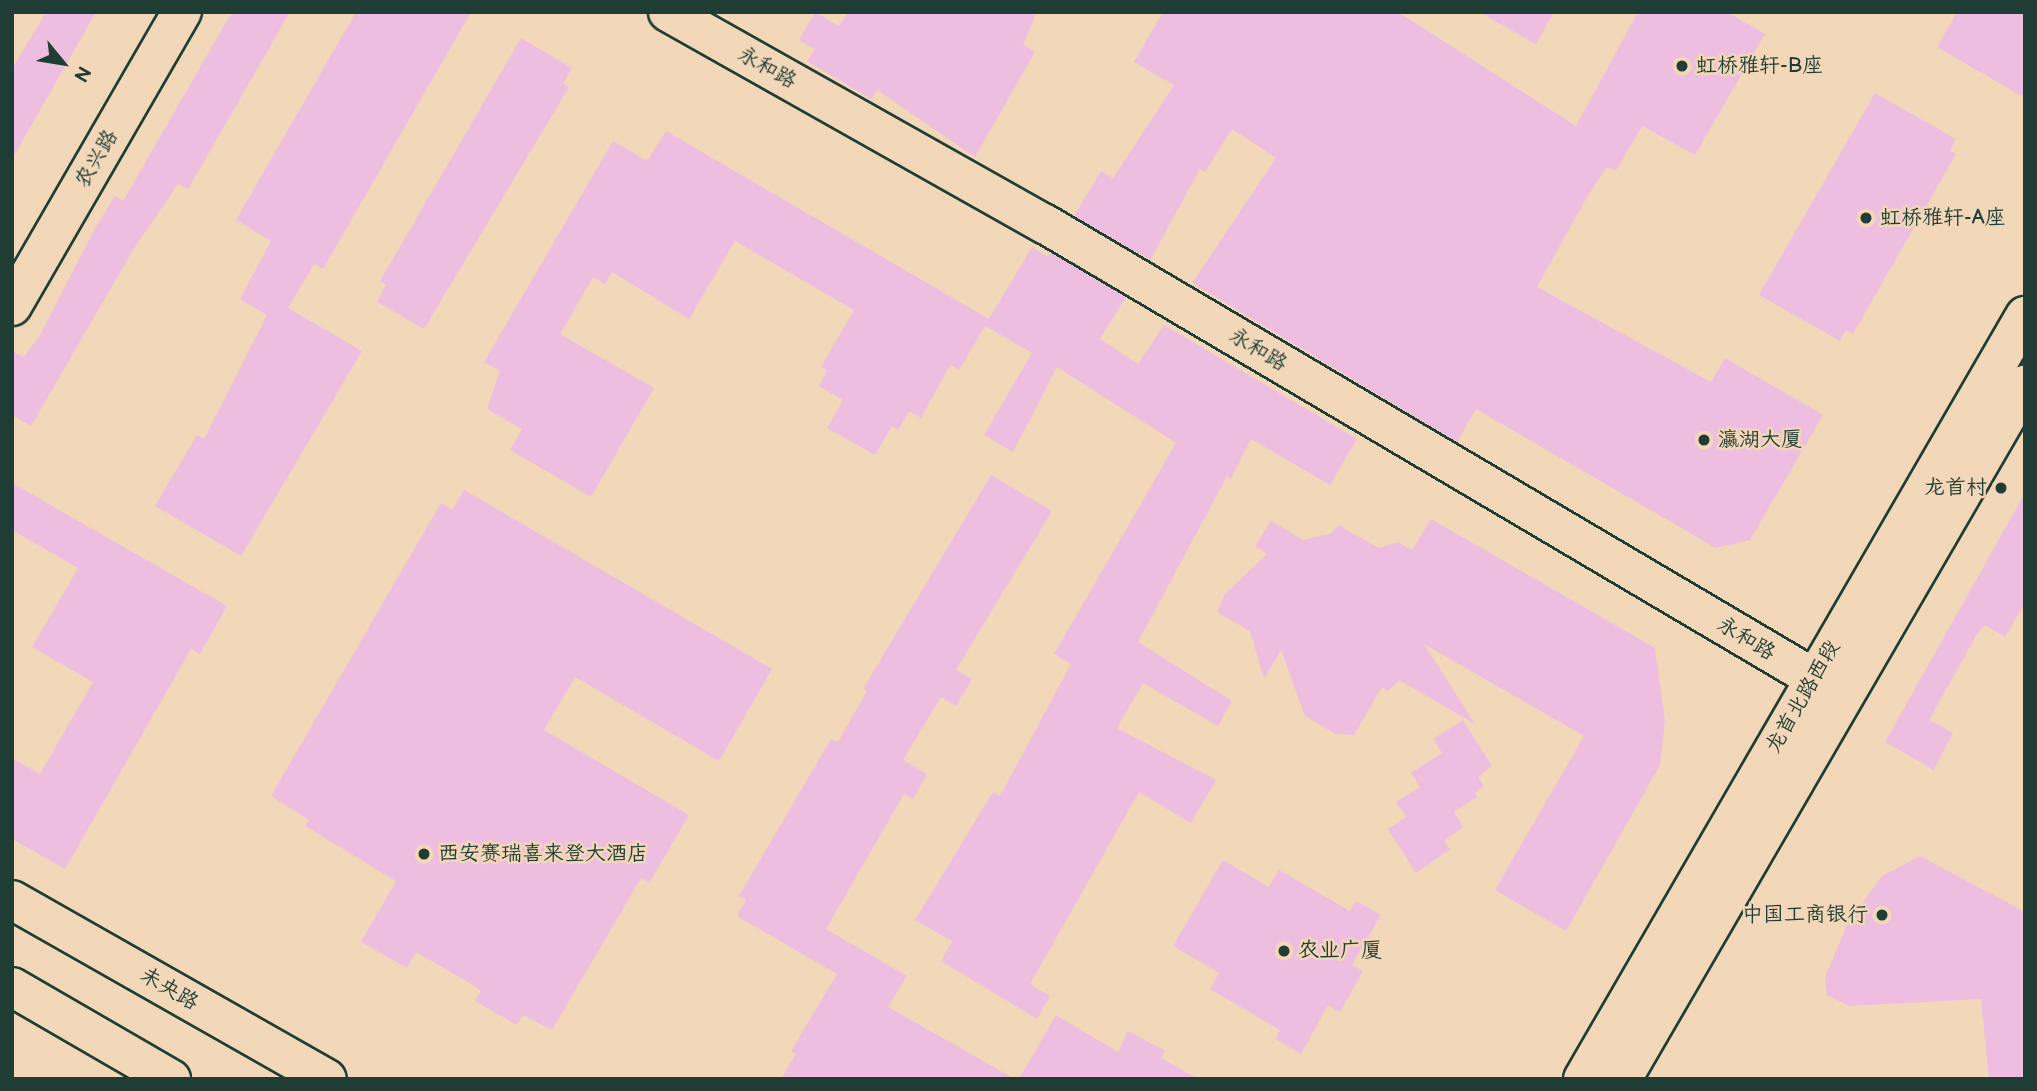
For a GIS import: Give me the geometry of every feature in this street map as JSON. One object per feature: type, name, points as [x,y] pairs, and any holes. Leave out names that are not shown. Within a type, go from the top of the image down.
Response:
[{"type":"street","name":"农兴路","points":[[12,306],[182,12]]},
{"type":"street","name":"永和路","points":[[668,12],[1045,224],[1829,688]]},
{"type":"street","name":"龙首北路西段","points":[[1622,1079],[2025,316]]},
{"type":"street","name":"龙首北路西段","points":[[1583,1079],[1829,688],[2025,385]]},
{"type":"street","name":"未央路","points":[[12,900],[327,1079]]},
{"type":"street","points":[[12,986],[171,1079]]},
{"type":"building","points":[[46,12],[96,12],[12,159],[12,69]]},
{"type":"building","points":[[232,12],[290,12],[188,189],[178,184],[133,250],[31,426],[12,415],[12,351],[24,357],[40,335],[94,230],[115,196],[123,201]]},
{"type":"building","points":[[356,12],[471,12],[323,269],[314,264],[288,308],[362,351],[241,556],[155,506],[197,435],[204,439],[267,315],[240,299],[271,241],[236,220]]},
{"type":"building","points":[[815,12],[839,26],[848,12],[1037,12],[1023,44],[1035,52],[975,157],[877,90],[871,99],[807,61],[815,49],[799,40]]},
{"type":"building","points":[[1163,12],[1398,12],[1576,126],[1638,12],[1727,12],[1765,34],[1695,155],[1642,126],[1616,171],[1607,167],[1587,197],[1537,287],[1711,382],[1725,358],[1823,415],[1750,540],[1716,548],[1476,409],[1457,442],[1192,283],[1276,158],[1232,129],[1205,172],[1200,169],[1150,260],[1074,216],[1101,171],[1113,178],[1174,85],[1134,62]]},
{"type":"building","points":[[1479,12],[1554,12],[1536,44]]},
{"type":"building","points":[[1957,12],[2025,12],[2025,98],[1937,47]]},
{"type":"building","points":[[521,38],[572,68],[563,84],[569,87],[424,329],[377,302],[386,285],[380,281]]},
{"type":"building","points":[[1875,93],[1956,139],[1950,151],[1956,154],[1853,334],[1846,330],[1840,341],[1759,295]]},
{"type":"building","points":[[666,131],[989,319],[1032,247],[1048,257],[1051,253],[1126,297],[1100,339],[1138,364],[1164,325],[1357,439],[1330,485],[1251,439],[1231,479],[1227,476],[1138,642],[1232,701],[1218,726],[1143,683],[1117,728],[1216,780],[1191,823],[1139,792],[1030,984],[1050,996],[1037,1019],[941,961],[952,941],[915,920],[993,792],[1000,796],[1071,664],[1054,654],[1176,443],[1057,367],[1013,452],[984,435],[1032,353],[985,326],[959,370],[950,365],[921,418],[909,411],[898,430],[892,426],[875,455],[827,428],[843,400],[819,386],[827,370],[821,367],[854,310],[735,241],[689,319],[612,272],[605,284],[593,277],[560,334],[654,388],[591,497],[510,450],[522,429],[487,409],[500,371],[484,362],[613,141],[647,161]]},
{"type":"building","points":[[991,475],[1052,511],[956,670],[972,679],[956,706],[941,697],[903,760],[927,774],[913,799],[904,794],[826,929],[907,976],[888,1007],[1015,1079],[781,1079],[796,1054],[791,1051],[837,974],[737,916],[746,900],[739,896],[831,739],[838,742],[867,691],[863,689]]},
{"type":"building","points":[[12,483],[227,606],[200,654],[191,649],[65,869],[12,839],[12,758],[40,774],[93,682],[32,647],[78,568],[12,530]]},
{"type":"building","points":[[464,490],[772,669],[719,761],[575,677],[544,730],[689,815],[649,883],[641,878],[552,1030],[523,1015],[517,1025],[475,1001],[481,991],[416,952],[407,968],[361,942],[396,881],[305,826],[309,820],[271,796],[441,503],[452,510]]},
{"type":"building","points":[[2025,493],[2025,603],[2005,637],[1985,625],[1977,634],[1929,720],[1953,733],[1934,770],[1885,742]]},
{"type":"building","points":[[1431,519],[1655,648],[1665,721],[1660,765],[1566,931],[1495,890],[1584,736],[1424,644],[1475,724],[1399,680],[1388,691],[1382,687],[1354,735],[1336,734],[1305,716],[1281,650],[1264,679],[1250,631],[1217,612],[1225,594],[1267,554],[1255,546],[1271,521],[1303,540],[1332,533],[1338,525],[1379,548],[1398,542],[1412,550]]},
{"type":"building","points":[[1463,720],[1492,766],[1478,777],[1484,786],[1475,793],[1477,797],[1454,812],[1463,827],[1444,841],[1450,849],[1416,873],[1388,829],[1406,817],[1396,802],[1420,787],[1411,773],[1442,753],[1433,739]]},
{"type":"building","points":[[1920,856],[2025,912],[2025,1079],[1989,1079],[1981,999],[1849,1006],[1827,995],[1825,977],[1848,923],[1882,876]]},
{"type":"building","points":[[1223,860],[1269,887],[1279,870],[1350,911],[1356,901],[1381,915],[1352,965],[1363,971],[1340,1012],[1328,1005],[1301,1054],[1275,1039],[1280,1030],[1210,989],[1219,973],[1173,946]]},
{"type":"building","points":[[1056,1015],[1118,1052],[1128,1031],[1165,1051],[1161,1058],[1198,1079],[1019,1079]]},
{"type":"place","name":"虹桥雅轩-B座","points":[[1682,66]]},
{"type":"place","name":"虹桥雅轩-A座","points":[[1866,218]]},
{"type":"place","name":"瀛湖大厦","points":[[1704,440]]},
{"type":"place","name":"龙首村","points":[[2001,488]]},
{"type":"place","name":"西安赛瑞喜来登大酒店","points":[[424,854]]},
{"type":"place","name":"中国工商银行","points":[[1882,915]]},
{"type":"place","name":"农业广厦","points":[[1284,951]]}]
